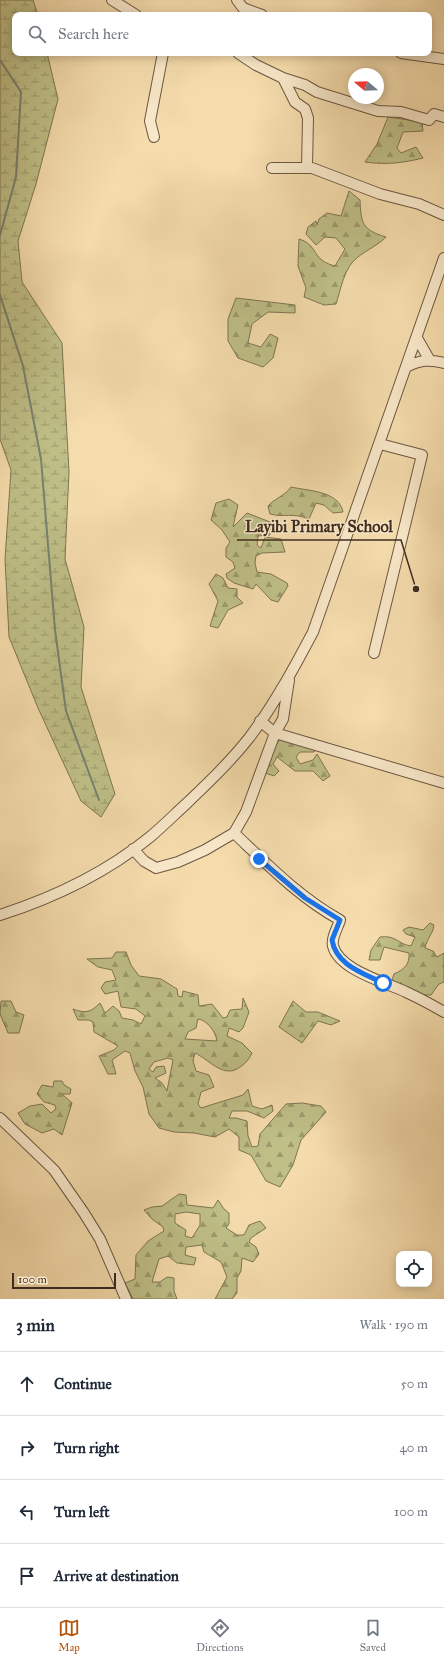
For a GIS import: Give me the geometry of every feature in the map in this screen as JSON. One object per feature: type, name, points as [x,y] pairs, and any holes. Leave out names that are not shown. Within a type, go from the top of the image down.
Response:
[{"type":"street","points":[[112,0],[131,12]]},
{"type":"street","points":[[237,0],[243,8],[254,12]]},
{"type":"street","points":[[154,137],[150,121],[163,56]]},
{"type":"street","points":[[243,56],[270,72],[305,85],[317,92],[378,111],[401,112],[430,120],[434,114],[444,117]]},
{"type":"street","points":[[422,56],[444,59]]},
{"type":"street","points":[[283,78],[295,102],[307,113],[307,167]]},
{"type":"street","points":[[272,168],[307,167],[380,194],[419,204],[444,215]]},
{"type":"street","points":[[0,915],[71,886],[102,870],[150,837],[226,765],[260,721],[290,676],[314,632],[444,258]]},
{"type":"street","points":[[416,338],[429,359]]},
{"type":"street","points":[[406,367],[415,362],[429,359],[444,363]]},
{"type":"street","points":[[374,653],[422,455],[380,444]]},
{"type":"street","points":[[133,849],[144,862],[156,868],[178,862],[205,850],[234,833],[246,812],[276,733],[283,719],[290,676]]},
{"type":"street","points":[[260,721],[276,733],[444,783]]},
{"type":"street","points":[[234,833],[259,859],[305,898],[340,920],[332,940],[333,947],[343,962],[366,975],[407,992],[444,1012]]},
{"type":"street","points":[[0,1118],[54,1170],[84,1213],[100,1239],[126,1299]]},
{"type":"green space","points":[[0,0],[33,0],[37,12],[12,12],[12,56],[48,56],[58,99],[36,184],[18,241],[22,282],[62,343],[69,472],[65,559],[84,627],[81,687],[115,794],[101,817],[81,801],[38,708],[9,637],[5,559],[11,470],[0,439]]},
{"type":"green space","points":[[388,117],[422,122],[423,131],[403,132],[397,148],[401,153],[416,147],[423,158],[394,163],[365,162],[377,144]]},
{"type":"green space","points":[[349,191],[360,200],[362,220],[367,228],[372,232],[386,237],[353,261],[346,272],[336,304],[324,305],[304,297],[306,288],[298,266],[299,239],[308,243],[323,261],[335,266],[345,249],[336,238],[325,237],[316,245],[306,234],[308,227],[316,221],[317,225],[319,219],[327,213],[341,216]]},
{"type":"green space","points":[[236,298],[295,305],[295,313],[268,312],[252,324],[248,343],[261,347],[270,334],[278,338],[273,358],[263,367],[238,358],[228,341],[228,319]]},
{"type":"green space","points":[[291,487],[314,491],[330,496],[336,500],[343,512],[333,513],[324,505],[316,503],[309,519],[293,515],[270,514],[268,506],[286,493]]},
{"type":"green space","points":[[229,499],[238,505],[233,527],[247,513],[270,522],[270,535],[258,536],[257,545],[261,548],[265,537],[281,539],[285,552],[262,553],[256,556],[255,563],[257,572],[271,574],[287,583],[288,586],[278,602],[271,600],[256,584],[253,589],[234,583],[227,578],[226,574],[235,568],[233,562],[226,557],[226,548],[230,542],[222,530],[211,520],[216,503]]},
{"type":"green space","points":[[216,574],[223,578],[228,588],[237,589],[237,597],[243,603],[228,610],[218,628],[210,626],[218,601],[209,584]]},
{"type":"green space","points":[[279,740],[292,741],[315,747],[314,752],[300,752],[296,757],[300,764],[313,760],[317,754],[330,776],[323,781],[313,771],[295,771],[277,757],[273,764],[279,771],[274,776],[265,773],[272,751]]},
{"type":"green space","points":[[430,923],[434,925],[425,948],[433,951],[437,957],[444,953],[444,982],[439,984],[431,995],[421,995],[392,980],[394,974],[401,971],[406,966],[409,953],[384,947],[380,960],[369,960],[371,950],[380,937],[394,938],[406,945],[411,946],[415,937],[406,934],[403,930],[409,927],[423,930]]},
{"type":"green space","points":[[116,952],[126,952],[131,965],[139,976],[161,979],[177,989],[178,996],[182,997],[183,991],[198,995],[199,1006],[212,1004],[223,1018],[227,1017],[230,1010],[242,1009],[243,998],[249,1012],[243,1028],[239,1032],[229,1028],[227,1036],[242,1043],[252,1053],[248,1060],[237,1069],[226,1071],[195,1053],[193,1061],[196,1071],[209,1075],[214,1087],[201,1092],[198,1104],[201,1108],[243,1095],[248,1089],[252,1106],[262,1109],[272,1105],[273,1111],[264,1118],[247,1111],[232,1111],[229,1118],[247,1121],[248,1136],[252,1147],[258,1146],[260,1134],[286,1104],[302,1103],[321,1106],[326,1112],[301,1140],[293,1165],[280,1187],[266,1181],[251,1155],[239,1150],[239,1137],[229,1129],[215,1137],[194,1133],[174,1132],[159,1128],[149,1114],[143,1087],[135,1071],[130,1053],[125,1051],[112,1060],[116,1074],[108,1074],[99,1056],[114,1050],[118,1046],[94,1032],[93,1022],[89,1020],[78,1020],[73,1009],[85,1012],[91,1010],[100,1003],[105,1013],[113,1006],[119,1011],[122,1018],[133,1020],[141,1024],[145,1016],[136,1009],[121,1007],[118,991],[105,994],[101,988],[105,982],[116,980],[112,970],[98,967],[87,959],[112,958]],"holes":[[[198,1019],[205,1022],[210,1027],[215,1034],[217,1041],[185,1039],[188,1032],[196,1028]],[[168,1058],[173,1060],[167,1091],[162,1083],[155,1078],[166,1073],[164,1066],[156,1067],[153,1072],[149,1069],[154,1062]]]},
{"type":"green space","points":[[1,1001],[11,1001],[16,1012],[24,1015],[19,1033],[8,1033],[0,1014]]},
{"type":"green space","points":[[293,1001],[306,1012],[318,1012],[340,1021],[331,1025],[318,1021],[302,1043],[279,1027]]},
{"type":"green space","points":[[54,1081],[62,1081],[64,1085],[71,1089],[70,1094],[62,1094],[72,1103],[62,1135],[54,1129],[42,1133],[25,1124],[18,1113],[30,1106],[42,1104],[51,1113],[56,1109],[55,1105],[44,1102],[37,1094],[42,1085],[53,1087]]},
{"type":"green space","points":[[179,1194],[186,1195],[187,1205],[213,1208],[218,1200],[224,1209],[229,1213],[229,1224],[226,1228],[237,1235],[244,1235],[249,1225],[260,1221],[266,1228],[251,1238],[249,1242],[256,1247],[259,1254],[253,1262],[242,1258],[241,1271],[237,1278],[237,1293],[232,1299],[215,1299],[227,1277],[221,1262],[204,1252],[202,1245],[186,1247],[185,1255],[196,1258],[194,1265],[177,1263],[168,1256],[159,1259],[152,1282],[160,1282],[167,1277],[174,1278],[174,1291],[177,1299],[133,1299],[125,1283],[135,1279],[136,1255],[148,1241],[164,1231],[163,1227],[152,1219],[144,1210],[162,1206]],"holes":[[[186,1212],[200,1214],[200,1225],[192,1238],[185,1236],[186,1230],[175,1223],[175,1214]]]},
{"type":"waterway","points":[[0,60],[21,92],[16,177],[0,235]]},
{"type":"waterway","points":[[0,295],[23,366],[41,459],[55,630],[66,711],[99,800]]},
{"type":"place","name":"Layibi Primary School","points":[[416,589]]},
{"type":"route","points":[[259,859],[305,898],[340,920],[332,940],[333,947],[337,954],[343,962],[383,983]]}]
